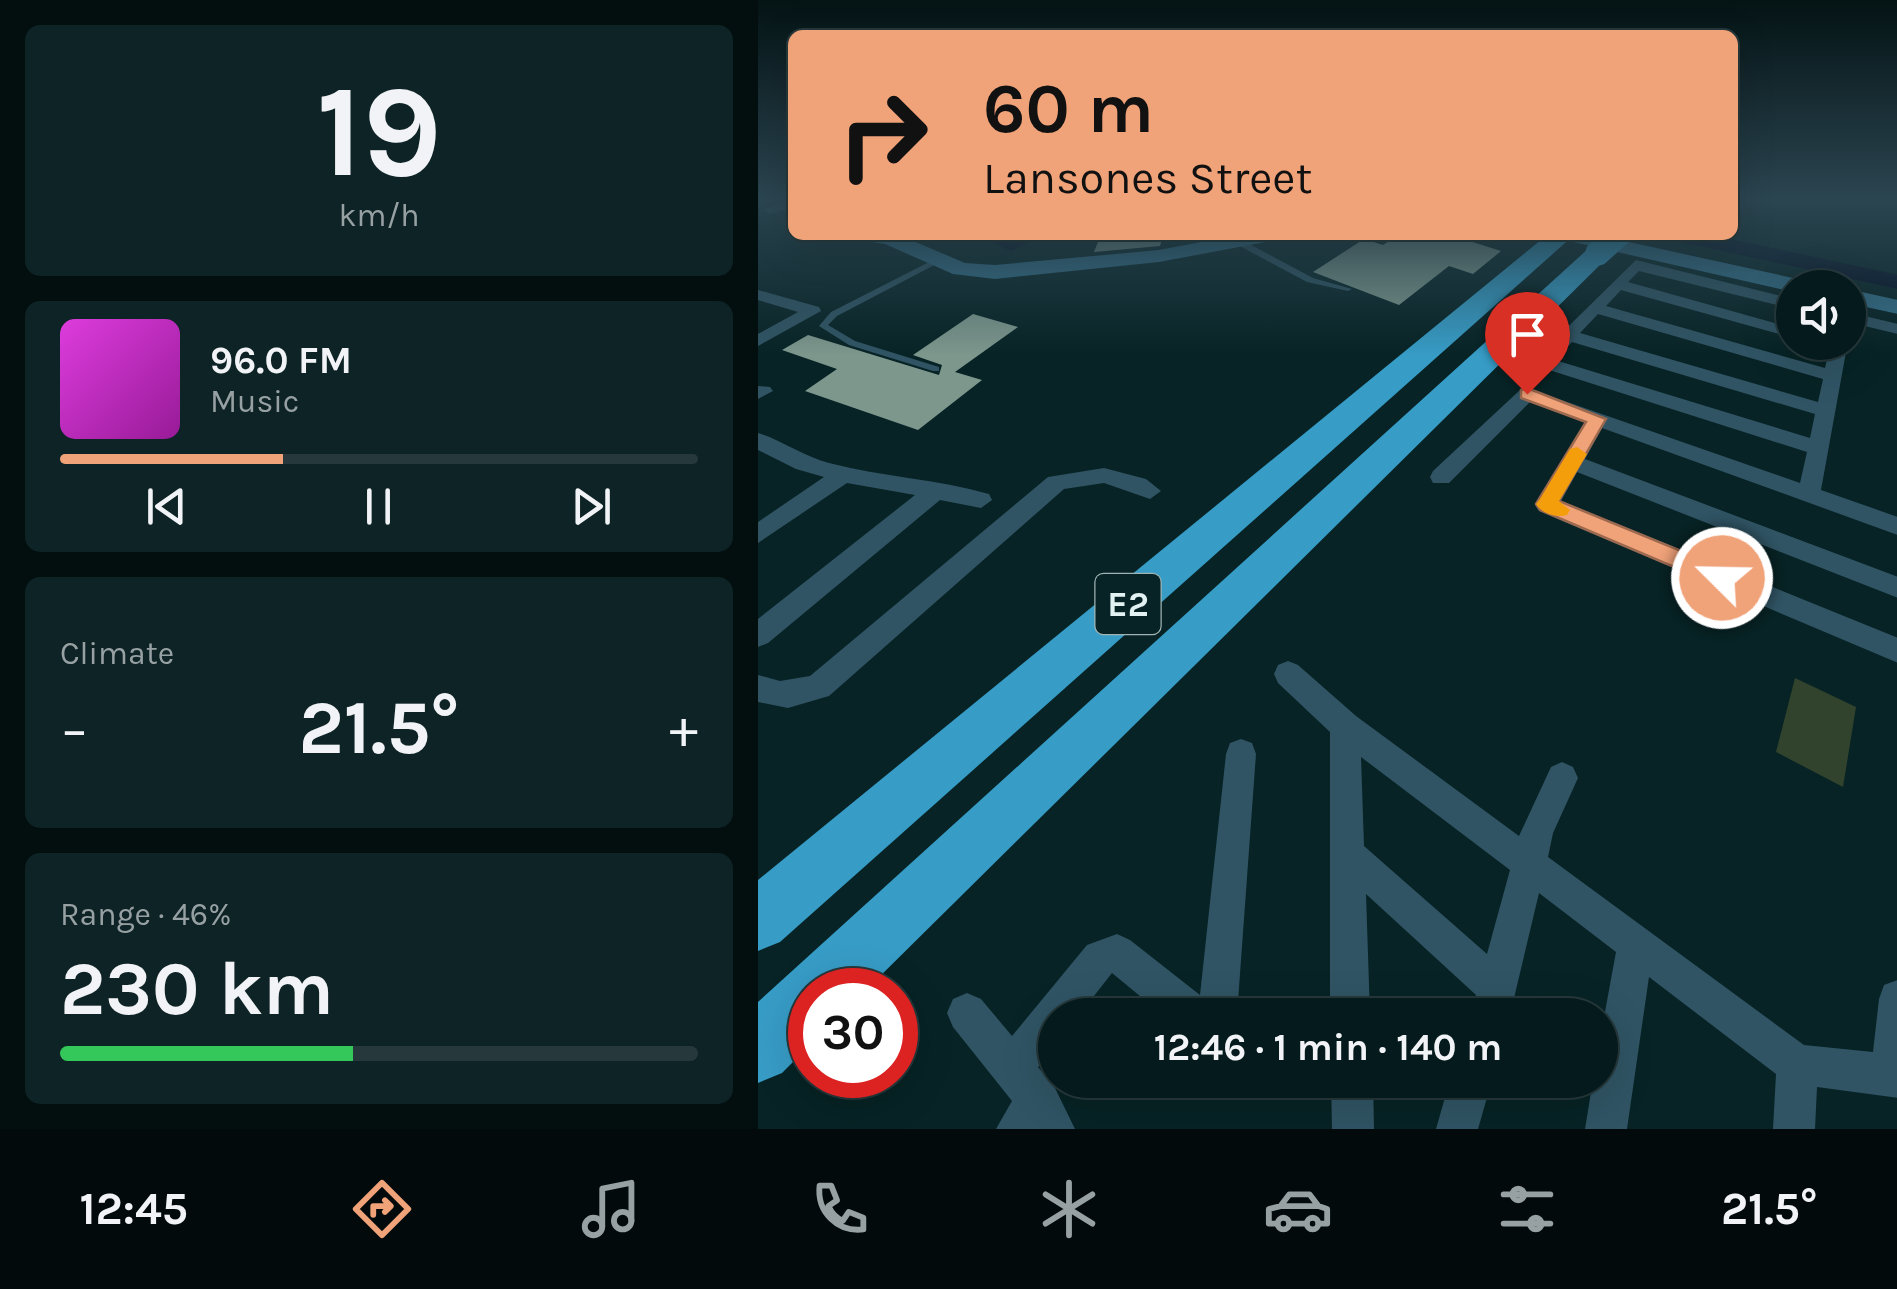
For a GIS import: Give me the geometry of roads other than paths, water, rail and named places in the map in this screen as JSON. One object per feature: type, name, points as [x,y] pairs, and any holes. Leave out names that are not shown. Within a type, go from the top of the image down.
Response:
[{"type":"highway","name":"E2","points":[[758,920],[1546,251]]},
{"type":"highway","name":"E2","points":[[843,968],[1601,251]]},
{"type":"highway","points":[[758,1049],[788,1020]]},
{"type":"street","points":[[916,251],[961,269],[995,272],[1187,251]]},
{"type":"street","points":[[1628,251],[1776,282]]},
{"type":"street","points":[[1776,300],[1636,264],[1539,366],[1818,448]]},
{"type":"street","points":[[1617,284],[1776,327]]},
{"type":"street","points":[[758,295],[813,311],[758,341]]},
{"type":"street","points":[[1866,300],[1898,307]]},
{"type":"street","points":[[1594,308],[1835,377]]},
{"type":"street","points":[[1866,322],[1898,330]]},
{"type":"street","points":[[1568,335],[1827,411]]},
{"type":"street","points":[[1809,495],[1836,360]]},
{"type":"street","points":[[1441,477],[1527,394],[1898,526]]},
{"type":"street","points":[[1597,419],[1547,504],[1898,650]]},
{"type":"street","points":[[763,452],[844,474],[980,500]]},
{"type":"street","points":[[1572,462],[1898,588]]},
{"type":"street","points":[[758,688],[771,695],[792,696],[819,687],[1056,483],[1104,473],[1134,481],[1150,492]]},
{"type":"street","points":[[758,534],[844,474]]},
{"type":"street","points":[[758,635],[938,489]]},
{"type":"street","points":[[1288,674],[1345,726],[1528,867],[1636,943],[1796,1065],[1894,1076],[1898,999]]},
{"type":"street","points":[[1345,726],[1350,998]]},
{"type":"street","points":[[1219,998],[1241,754]]},
{"type":"street","points":[[1495,998],[1536,832],[1562,778]]},
{"type":"street","points":[[1346,853],[1490,998]]},
{"type":"street","points":[[1606,1129],[1636,943]]},
{"type":"street","points":[[1068,998],[1100,958],[1117,953],[1174,998]]},
{"type":"street","points":[[967,1013],[1012,1068],[1036,1120]]},
{"type":"street","points":[[1012,1068],[1038,1036]]},
{"type":"street","points":[[1794,1129],[1796,1065]]},
{"type":"street","points":[[1352,1098],[1353,1129]]},
{"type":"street","points":[[1457,1129],[1466,1098]]},
{"type":"lane","points":[[1254,251],[1285,269],[1348,289]]},
{"type":"lane","points":[[936,369],[852,343],[823,326],[832,316],[938,261]]},
{"type":"waterway","points":[[1753,251],[1898,282]]}]
